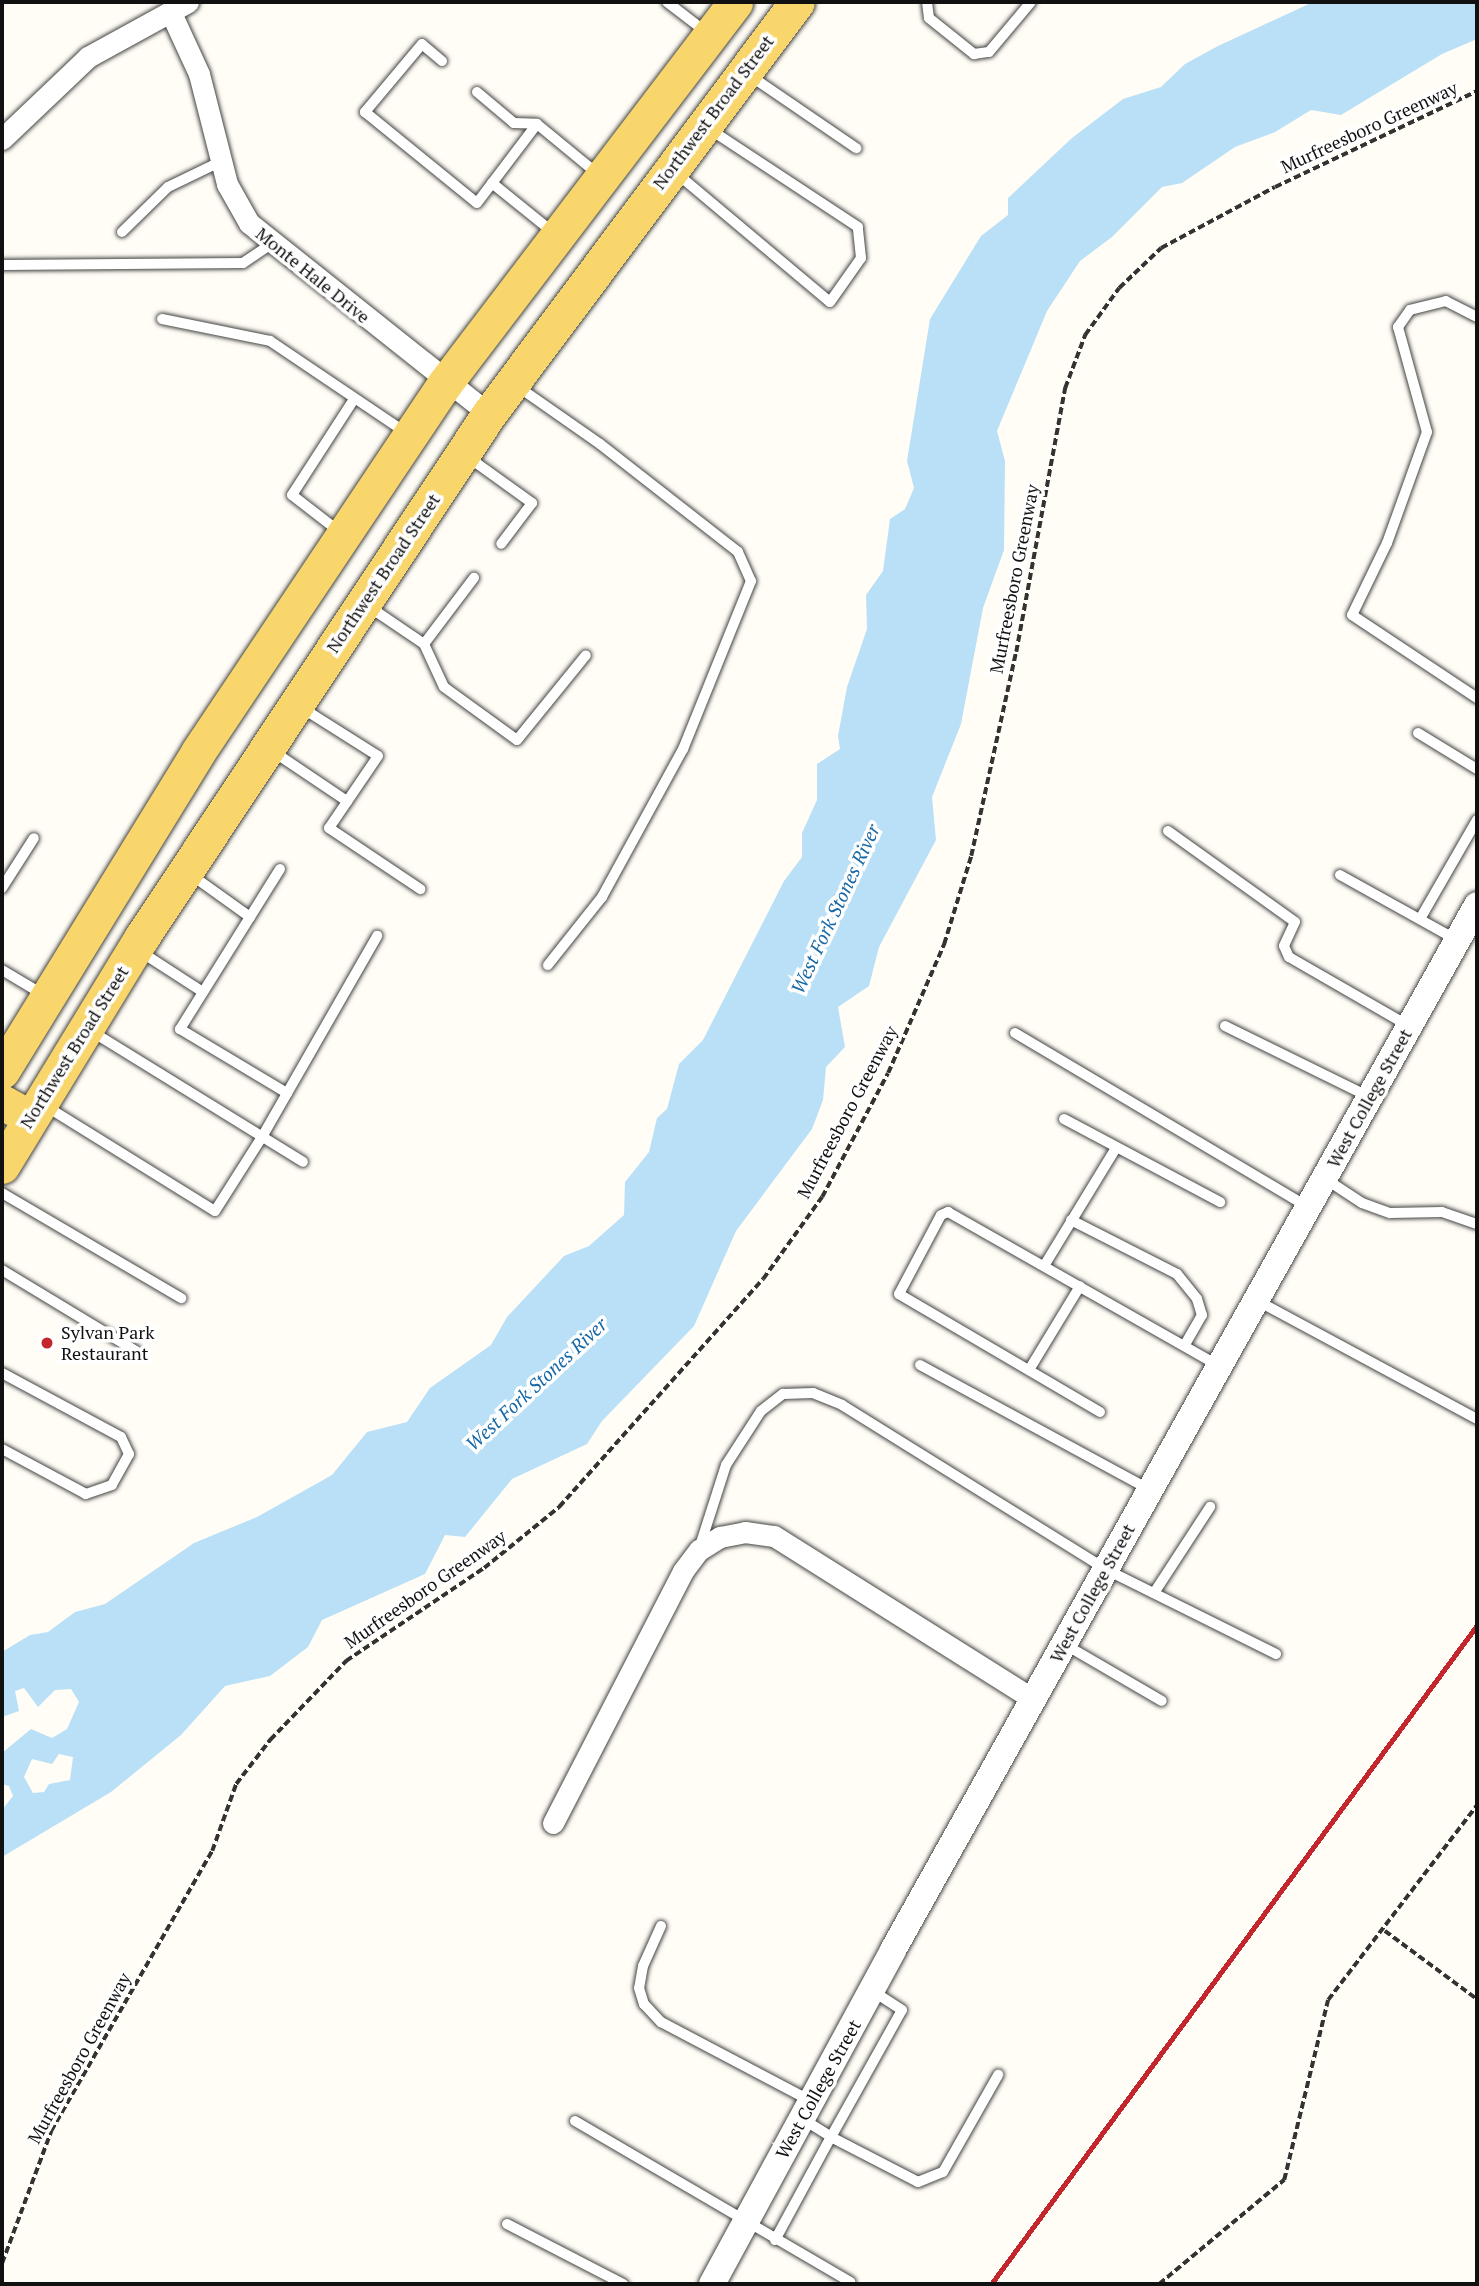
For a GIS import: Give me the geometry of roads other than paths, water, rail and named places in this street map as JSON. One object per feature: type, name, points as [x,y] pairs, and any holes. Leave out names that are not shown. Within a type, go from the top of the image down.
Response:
[{"type":"main road","points":[[2,1071],[46,996],[232,700],[446,382],[735,2]]},
{"type":"main road","name":"Northwest Broad Street","points":[[2,1166],[23,1107],[86,1027],[280,726],[489,414],[743,71],[785,6]]},
{"type":"main road","points":[[318,572],[363,602]]},
{"type":"main road","points":[[232,700],[280,726]]},
{"type":"street","points":[[2,139],[88,57],[180,8]]},
{"type":"street","name":"Monte Hale Drive","points":[[180,8],[226,184],[249,223],[489,414]]},
{"type":"street","name":"West College Street","points":[[712,2284],[1105,1569],[1477,905]]},
{"type":"street","points":[[554,1823],[699,1550],[720,1537],[745,1532],[774,1536],[1033,1699]]},
{"type":"lane","points":[[667,2],[709,35]]},
{"type":"lane","points":[[927,2],[929,18],[974,54],[989,52],[1031,2]]},
{"type":"lane","points":[[442,61],[422,44],[365,112],[477,203],[537,124]]},
{"type":"lane","points":[[743,71],[856,148]]},
{"type":"lane","points":[[477,92],[514,123],[537,124],[601,177]]},
{"type":"lane","points":[[670,167],[830,302],[861,258],[859,227],[703,124]]},
{"type":"lane","points":[[122,232],[168,187],[220,162]]},
{"type":"lane","points":[[492,183],[557,235]]},
{"type":"lane","points":[[2,265],[243,263],[273,243]]},
{"type":"lane","points":[[1477,317],[1446,301],[1410,310],[1398,327],[1402,355],[1427,432],[1387,543],[1352,615],[1477,698]]},
{"type":"lane","points":[[162,319],[270,341],[354,400],[410,435]]},
{"type":"lane","points":[[512,382],[600,444],[738,552],[751,582],[683,749],[602,897],[548,965]]},
{"type":"lane","points":[[343,535],[292,495],[354,400]]},
{"type":"lane","points":[[463,454],[532,503],[501,544]]},
{"type":"lane","points":[[424,644],[474,578]]},
{"type":"lane","points":[[363,602],[424,644],[444,687],[517,740],[586,655]]},
{"type":"lane","points":[[280,726],[347,801]]},
{"type":"lane","points":[[280,726],[378,756],[329,828],[420,890]]},
{"type":"lane","points":[[1418,733],[1477,769]]},
{"type":"lane","points":[[1420,919],[1477,820]]},
{"type":"lane","points":[[1168,831],[1295,922],[1284,946],[1289,957],[1409,1026]]},
{"type":"lane","points":[[2,888],[34,838]]},
{"type":"lane","points":[[280,869],[180,1029],[287,1093]]},
{"type":"lane","points":[[185,871],[250,917]]},
{"type":"lane","points":[[1340,875],[1457,940]]},
{"type":"lane","points":[[23,1107],[215,1210],[259,1143],[377,936]]},
{"type":"lane","points":[[135,948],[203,992]]},
{"type":"lane","points":[[2,970],[46,996]]},
{"type":"lane","points":[[1225,1026],[1369,1097]]},
{"type":"lane","points":[[86,1027],[259,1143],[303,1162]]},
{"type":"lane","points":[[1015,1033],[1308,1206]]},
{"type":"lane","points":[[1064,1119],[1220,1202]]},
{"type":"lane","points":[[1044,1266],[1116,1149]]},
{"type":"lane","points":[[1324,1178],[1362,1203],[1390,1213],[1442,1212],[1477,1224]]},
{"type":"lane","points":[[2,1193],[181,1298]]},
{"type":"lane","points":[[1100,1412],[899,1294],[899,1289],[944,1212],[1219,1366]]},
{"type":"lane","points":[[1071,1220],[1177,1273],[1197,1299],[1202,1315],[1185,1345]]},
{"type":"lane","points":[[2,1270],[136,1352]]},
{"type":"lane","points":[[1028,1370],[1080,1286]]},
{"type":"lane","points":[[1256,1300],[1477,1419]]},
{"type":"lane","points":[[920,1365],[1150,1490]]},
{"type":"lane","points":[[2,1373],[121,1437],[129,1454],[113,1485],[86,1494],[2,1449]]},
{"type":"lane","points":[[699,1550],[726,1465],[770,1401],[796,1391],[842,1405],[1105,1569],[1276,1654]]},
{"type":"lane","points":[[1154,1593],[1210,1507]]},
{"type":"lane","points":[[1064,1644],[1162,1701]]},
{"type":"lane","points":[[661,1926],[643,1966],[639,1988],[644,2004],[661,2022],[806,2110],[831,2137],[918,2182],[943,2172],[998,2076]]},
{"type":"lane","points":[[775,2240],[902,2010],[873,1991]]},
{"type":"lane","points":[[575,2121],[849,2282]]},
{"type":"lane","points":[[507,2224],[623,2284]]},
{"type":"water","name":"West Fork Stones River","points":[[1313,2],[1477,2],[1477,39],[1442,54],[1341,115],[1311,110],[1275,132],[1235,147],[1182,183],[1162,187],[1112,237],[1080,261],[1047,311],[997,431],[1005,461],[1004,550],[983,608],[961,724],[932,797],[936,840],[879,947],[869,986],[838,1007],[845,1047],[826,1067],[823,1100],[812,1129],[736,1231],[694,1326],[602,1421],[587,1444],[512,1479],[465,1537],[445,1535],[425,1574],[322,1620],[308,1647],[270,1676],[225,1686],[181,1735],[111,1792],[2,1857],[2,1810],[13,1796],[9,1786],[2,1784],[2,1753],[31,1729],[52,1738],[67,1729],[79,1702],[71,1689],[55,1690],[38,1707],[24,1688],[15,1691],[19,1711],[2,1717],[2,1652],[30,1635],[48,1632],[75,1612],[105,1604],[194,1543],[257,1517],[332,1475],[367,1432],[407,1422],[430,1388],[491,1345],[507,1317],[564,1256],[589,1246],[624,1215],[625,1182],[649,1152],[657,1118],[667,1109],[679,1064],[703,1040],[784,881],[802,857],[802,833],[817,800],[817,764],[840,749],[838,736],[847,687],[867,629],[866,595],[883,571],[890,519],[905,509],[914,488],[907,461],[930,319],[981,236],[1008,215],[1008,198],[1072,138],[1123,99],[1161,87],[1185,64]],"holes":[[[59,1754],[73,1757],[70,1780],[49,1784],[44,1792],[33,1793],[24,1777],[32,1759],[52,1764]]]},
{"type":"railway","points":[[991,2284],[1477,1625]]},
{"type":"place","name":"Sylvan Park Restaurant","points":[[47,1343]]}]
